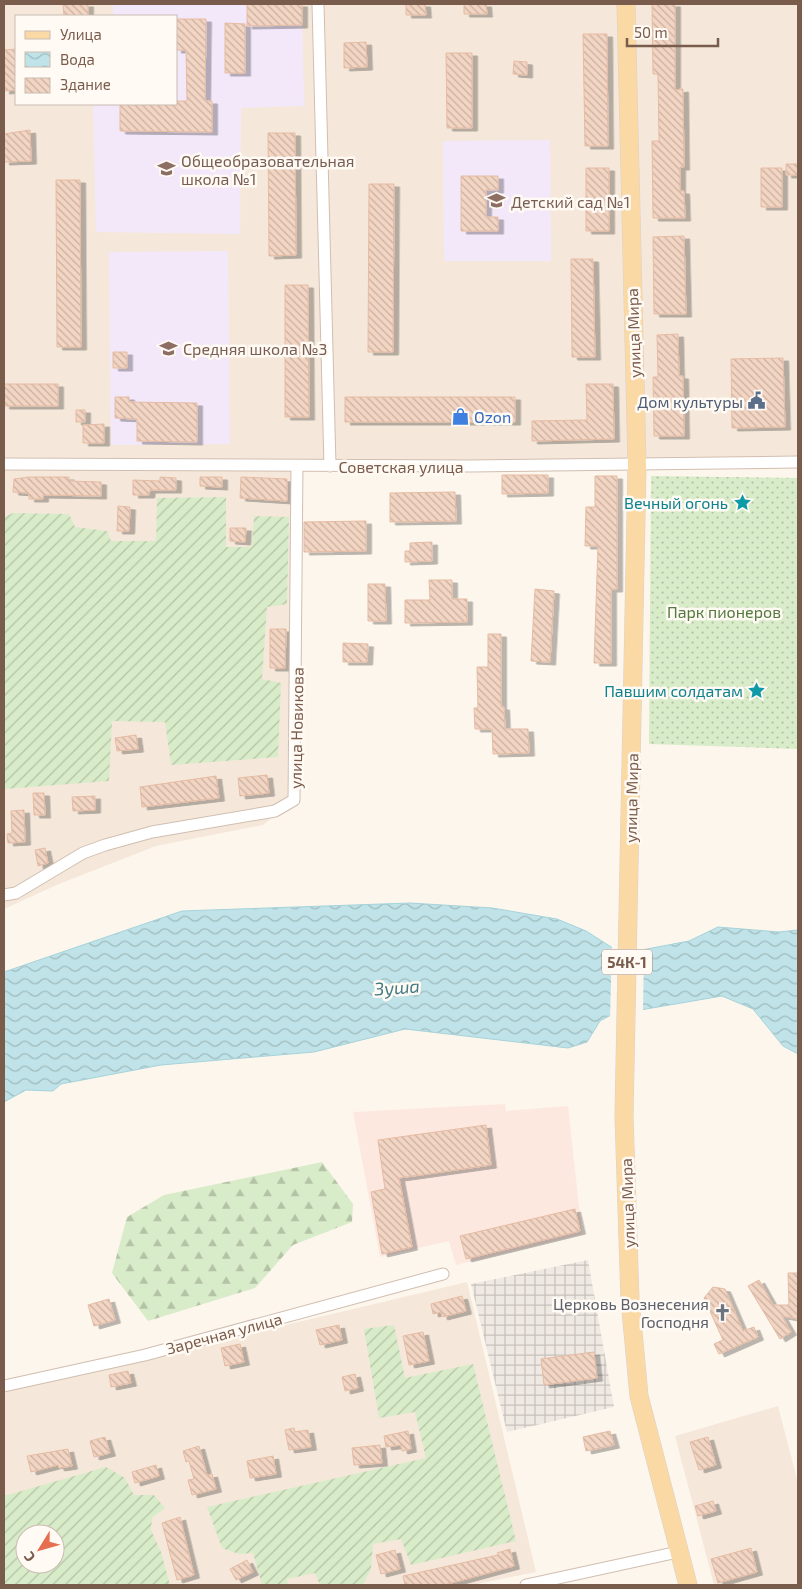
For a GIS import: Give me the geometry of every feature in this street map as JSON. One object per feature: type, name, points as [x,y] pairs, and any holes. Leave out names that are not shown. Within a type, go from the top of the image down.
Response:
[{"type":"main road","name":"улица Мира","points":[[626,4],[637,465],[624,1116],[630,1300],[639,1390],[678,1552],[688,1585]]},
{"type":"street","points":[[318,4],[330,466]]},
{"type":"street","name":"Советская улица","points":[[4,464],[330,466],[637,465],[798,462]]},
{"type":"street","name":"улица Новикова","points":[[4,895],[16,893],[82,853],[105,844],[152,832],[275,811],[294,800],[298,466]]},
{"type":"street","name":"Заречная улица","points":[[4,1386],[145,1354],[443,1274]]},
{"type":"street","points":[[526,1585],[678,1552]]},
{"type":"shaded area","points":[[4,4],[798,4],[798,462],[298,466],[294,800],[263,825],[156,846],[59,884],[4,909]]},
{"type":"shaded area","name":"Общеобразовательная школа №1","points":[[113,4],[302,4],[304,106],[241,108],[240,234],[96,232],[93,105],[178,105],[178,15],[113,15]]},
{"type":"shaded area","name":"Детский сад №1","points":[[550,140],[551,261],[444,261],[443,141]]},
{"type":"shaded area","name":"Средняя школа №3","points":[[228,251],[230,444],[111,445],[109,252]]},
{"type":"shaded area","points":[[505,1104],[506,1111],[568,1106],[582,1234],[456,1265],[449,1241],[380,1257],[353,1112]]},
{"type":"shaded area","points":[[588,1260],[614,1407],[507,1432],[471,1284]]},
{"type":"shaded area","points":[[467,1282],[536,1572],[472,1585],[4,1585],[4,1392]]},
{"type":"shaded area","points":[[778,1406],[798,1483],[798,1585],[714,1585],[675,1436]]},
{"type":"green space","name":"Парк пионеров","points":[[651,476],[798,478],[798,749],[649,744]]},
{"type":"green space","points":[[226,497],[226,547],[252,547],[254,516],[289,517],[287,604],[267,607],[262,679],[281,683],[278,757],[171,765],[165,722],[112,721],[109,781],[4,789],[4,517],[13,513],[69,514],[75,527],[107,531],[111,541],[156,541],[157,498]]},
{"type":"green space","points":[[322,1162],[353,1204],[352,1222],[293,1245],[255,1288],[148,1321],[112,1273],[127,1217],[164,1195]]},
{"type":"green space","points":[[394,1325],[405,1378],[473,1364],[516,1541],[411,1565],[401,1539],[373,1544],[371,1569],[363,1585],[320,1585],[315,1573],[287,1579],[288,1585],[262,1585],[253,1553],[239,1554],[222,1548],[207,1507],[426,1458],[415,1412],[379,1418],[364,1329]]},
{"type":"green space","points":[[106,1467],[125,1478],[134,1495],[154,1495],[165,1508],[152,1518],[151,1530],[161,1552],[170,1585],[4,1585],[4,1496]]},
{"type":"water","name":"Зуша","points":[[410,903],[492,908],[557,919],[586,931],[616,950],[631,952],[689,941],[718,927],[779,932],[798,930],[798,1054],[783,1046],[753,1009],[722,996],[611,1015],[600,1021],[587,1042],[568,1048],[405,1029],[314,1052],[161,1065],[61,1084],[53,1091],[26,1090],[4,1102],[4,972],[182,911]]},
{"type":"pier","points":[[612,945],[631,950],[644,947],[643,1012],[610,1018]]},
{"type":"building","points":[[63,4],[88,4],[88,15],[64,15]]},
{"type":"building","points":[[247,4],[302,4],[302,25],[247,26]]},
{"type":"building","points":[[406,4],[425,4],[426,15],[406,15]]},
{"type":"building","points":[[464,4],[486,4],[487,14],[464,14]]},
{"type":"building","points":[[652,4],[675,4],[675,90],[683,89],[684,167],[680,167],[680,191],[684,191],[685,218],[653,218],[652,141],[659,141],[658,74],[653,74]]},
{"type":"building","points":[[178,19],[206,19],[205,101],[212,101],[212,132],[120,131],[120,105],[178,105],[178,101],[187,101],[186,50],[178,50]]},
{"type":"building","points":[[225,23],[245,24],[245,73],[225,73]]},
{"type":"building","points":[[583,34],[607,34],[608,146],[585,146]]},
{"type":"building","points":[[366,42],[367,67],[344,68],[344,43]]},
{"type":"building","points":[[15,49],[15,90],[4,91],[4,50]]},
{"type":"building","points":[[446,53],[472,53],[472,128],[447,128]]},
{"type":"building","points":[[514,61],[527,62],[527,75],[513,74]]},
{"type":"building","points":[[30,130],[31,161],[4,162],[4,134]]},
{"type":"building","points":[[268,133],[295,133],[296,255],[269,256]]},
{"type":"building","points":[[786,164],[798,164],[798,175],[786,175]]},
{"type":"building","points":[[586,168],[609,168],[609,231],[586,231]]},
{"type":"building","points":[[761,168],[782,168],[782,207],[761,207]]},
{"type":"building","points":[[461,176],[498,176],[498,190],[486,190],[486,217],[498,217],[498,231],[461,231]]},
{"type":"building","points":[[56,180],[80,180],[81,347],[57,347]]},
{"type":"building","points":[[369,184],[394,184],[393,352],[368,352]]},
{"type":"building","points":[[684,236],[686,314],[654,314],[653,237]]},
{"type":"building","points":[[571,259],[593,259],[595,357],[572,357]]},
{"type":"building","points":[[285,285],[308,285],[309,417],[285,417]]},
{"type":"building","points":[[678,334],[679,376],[683,376],[684,436],[654,436],[653,377],[658,377],[657,335]]},
{"type":"building","points":[[113,352],[127,352],[127,368],[113,368]]},
{"type":"building","points":[[783,358],[785,427],[732,428],[731,359]]},
{"type":"building","points":[[4,384],[58,384],[58,406],[4,406]]},
{"type":"building","points":[[586,384],[613,384],[614,439],[532,441],[532,421],[587,420]]},
{"type":"building","points":[[115,397],[129,397],[129,402],[197,403],[197,442],[137,441],[137,419],[115,418]]},
{"type":"building","points":[[345,397],[515,397],[515,422],[345,422]]},
{"type":"building","points":[[76,410],[85,410],[85,422],[76,422]]},
{"type":"building","points":[[104,424],[104,443],[83,443],[83,425]]},
{"type":"building","points":[[502,475],[548,475],[548,493],[502,494]]},
{"type":"building","points":[[595,476],[617,476],[617,589],[611,589],[611,663],[594,663],[598,546],[585,546],[586,507],[595,507]]},
{"type":"building","points":[[69,477],[69,481],[101,482],[101,496],[43,495],[43,499],[29,499],[29,493],[13,492],[14,479]]},
{"type":"building","points":[[160,477],[176,478],[176,490],[150,490],[149,495],[133,495],[133,480],[160,481]]},
{"type":"building","points":[[200,477],[222,477],[222,487],[200,486]]},
{"type":"building","points":[[241,477],[287,479],[287,501],[240,498]]},
{"type":"building","points":[[455,492],[456,521],[390,522],[390,493]]},
{"type":"building","points":[[118,506],[130,507],[129,531],[117,531]]},
{"type":"building","points":[[366,521],[366,551],[304,552],[304,522]]},
{"type":"building","points":[[230,528],[246,528],[245,542],[230,541]]},
{"type":"building","points":[[432,542],[432,561],[405,562],[405,551],[410,551],[410,543]]},
{"type":"building","points":[[429,580],[452,580],[452,599],[467,599],[467,622],[405,623],[405,600],[430,600]]},
{"type":"building","points":[[368,584],[385,584],[386,621],[368,621]]},
{"type":"building","points":[[535,589],[554,591],[550,662],[531,661]]},
{"type":"building","points":[[270,629],[286,629],[285,668],[270,668]]},
{"type":"building","points":[[488,634],[501,634],[501,707],[504,707],[505,729],[528,729],[529,753],[493,754],[492,729],[475,729],[474,708],[478,708],[477,667],[488,667]]},
{"type":"building","points":[[343,643],[368,644],[367,662],[343,662]]},
{"type":"building","points":[[136,735],[138,749],[117,751],[115,738]]},
{"type":"building","points":[[267,775],[269,793],[240,796],[238,778]]},
{"type":"building","points":[[216,776],[219,798],[142,807],[140,787]]},
{"type":"building","points":[[33,793],[44,793],[45,815],[34,815]]},
{"type":"building","points":[[95,796],[95,810],[73,811],[72,797]]},
{"type":"building","points":[[24,810],[25,842],[8,843],[7,834],[12,833],[11,811]]},
{"type":"building","points":[[45,848],[48,863],[38,866],[35,850]]},
{"type":"building","points":[[486,1125],[491,1165],[399,1178],[412,1247],[382,1254],[371,1192],[385,1189],[378,1140]]},
{"type":"building","points":[[575,1209],[580,1231],[466,1259],[460,1236]]},
{"type":"building","points":[[788,1273],[798,1273],[798,1319],[782,1316],[791,1332],[780,1339],[748,1286],[759,1280],[773,1305],[789,1305]]},
{"type":"building","name":"Церковь Вознесения Господня","points":[[713,1287],[725,1289],[743,1331],[754,1327],[758,1337],[719,1354],[714,1344],[723,1340],[704,1298]]},
{"type":"building","points":[[462,1296],[466,1311],[442,1317],[441,1312],[433,1314],[431,1304]]},
{"type":"building","points":[[109,1299],[115,1320],[94,1326],[88,1305]]},
{"type":"building","points":[[339,1325],[342,1340],[320,1345],[316,1330]]},
{"type":"building","points":[[423,1332],[429,1361],[409,1365],[403,1336]]},
{"type":"building","points":[[240,1344],[244,1362],[225,1366],[221,1348]]},
{"type":"building","points":[[594,1352],[597,1378],[544,1385],[541,1359]]},
{"type":"building","points":[[128,1371],[131,1383],[111,1387],[109,1375]]},
{"type":"building","points":[[355,1374],[358,1388],[345,1391],[342,1377]]},
{"type":"building","points":[[294,1428],[295,1432],[308,1430],[311,1447],[289,1450],[285,1430]]},
{"type":"building","points":[[408,1431],[411,1449],[402,1451],[401,1445],[386,1447],[384,1436]]},
{"type":"building","points":[[610,1431],[614,1445],[586,1451],[583,1437]]},
{"type":"building","points":[[105,1437],[110,1453],[94,1457],[90,1441]]},
{"type":"building","points":[[708,1437],[716,1465],[699,1470],[690,1442]]},
{"type":"building","points":[[380,1445],[382,1463],[354,1465],[352,1448]]},
{"type":"building","points":[[199,1446],[207,1475],[212,1474],[216,1489],[192,1495],[188,1480],[194,1479],[189,1461],[186,1462],[183,1451]]},
{"type":"building","points":[[68,1449],[72,1466],[59,1468],[58,1465],[31,1472],[27,1456]]},
{"type":"building","points":[[273,1456],[276,1474],[250,1478],[247,1461]]},
{"type":"building","points":[[156,1465],[159,1476],[135,1483],[132,1472]]},
{"type":"building","points":[[713,1501],[716,1511],[698,1516],[695,1506]]},
{"type":"building","points":[[180,1517],[194,1575],[177,1580],[162,1523]]},
{"type":"building","points":[[751,1548],[757,1572],[718,1583],[711,1559]]},
{"type":"building","points":[[510,1549],[514,1566],[444,1585],[405,1585],[403,1576],[498,1555],[497,1553]]},
{"type":"building","points":[[395,1550],[400,1569],[381,1574],[376,1555]]},
{"type":"building","points":[[247,1560],[253,1572],[236,1580],[230,1569]]},
{"type":"place","name":"Общеобразовательная школа №1","points":[[167,169]]},
{"type":"place","name":"Детский сад №1","points":[[497,201]]},
{"type":"place","name":"Средняя школа №3","points":[[169,348]]},
{"type":"place","name":"Дом культуры","points":[[757,401]]},
{"type":"place","name":"Ozon","points":[[460,416]]},
{"type":"place","name":"Вечный огонь","points":[[742,502]]},
{"type":"place","name":"Павшим солдатам","points":[[757,690]]},
{"type":"place","name":"Церковь Вознесения Господня","points":[[723,1312]]}]
